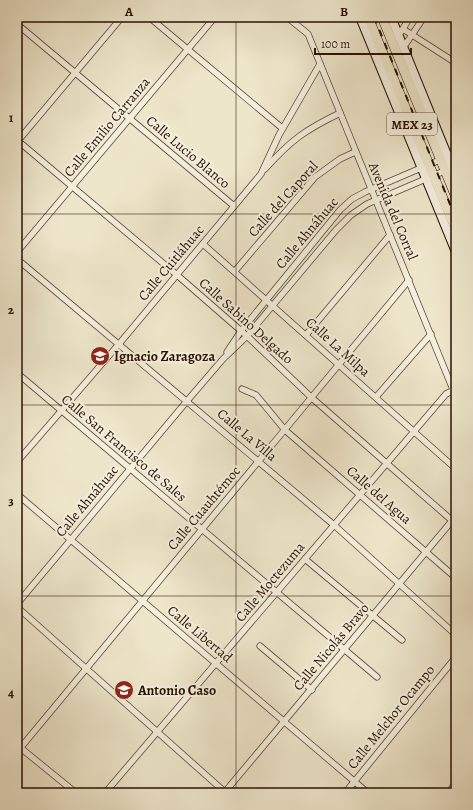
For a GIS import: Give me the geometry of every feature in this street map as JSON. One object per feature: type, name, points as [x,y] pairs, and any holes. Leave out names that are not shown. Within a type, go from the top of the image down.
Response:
[{"type":"main road","points":[[360,17],[425,166]]},
{"type":"main road","name":"MEX 23","points":[[368,17],[429,177],[456,230]]},
{"type":"main road","name":"MEX 23","points":[[382,17],[444,158],[451,168],[456,197]]},
{"type":"main road","points":[[391,17],[400,32],[403,48],[444,158]]},
{"type":"main road","points":[[451,168],[456,177]]},
{"type":"main road","points":[[429,177],[456,252]]},
{"type":"street","points":[[17,141],[122,17]]},
{"type":"street","points":[[149,17],[282,128]]},
{"type":"street","name":"Calle Emilio Carranza","points":[[17,252],[215,17]]},
{"type":"street","name":"Avenida del Corral","points":[[288,17],[308,34],[455,389],[456,397]]},
{"type":"street","points":[[410,17],[400,32],[412,35],[456,63]]},
{"type":"street","points":[[403,48],[424,17]]},
{"type":"street","name":"Calle Lucio Blanco","points":[[17,24],[234,206]]},
{"type":"street","name":"Calle Cuitláhuac","points":[[17,462],[119,344],[261,174],[282,128],[320,64]]},
{"type":"street","points":[[261,174],[286,146],[298,136],[314,125],[340,113]]},
{"type":"street","name":"Calle Sabino Delgado","points":[[17,141],[73,186],[177,275],[247,336],[312,398],[455,521]]},
{"type":"street","name":"Calle del Caporal","points":[[235,271],[315,177],[340,159],[356,152]]},
{"type":"street","name":"Calle Ahnáhuac","points":[[223,359],[241,331],[340,210],[352,199],[371,189],[456,153]]},
{"type":"street","name":"Calle Ahnáhuac","points":[[17,604],[187,400],[223,359],[247,336],[336,230],[351,215],[376,200],[451,168]]},
{"type":"street","points":[[306,335],[390,235]]},
{"type":"street","name":"Calle La Milpa","points":[[203,244],[274,305],[456,469]]},
{"type":"street","name":"Calle La Villa","points":[[17,259],[187,400],[334,525],[456,635]]},
{"type":"street","name":"Calle Cuauhtémoc","points":[[18,748],[202,530],[409,280]]},
{"type":"street","points":[[376,398],[431,334]]},
{"type":"street","name":"Calle San Francisco de Sales","points":[[17,373],[377,677]]},
{"type":"street","name":"Calle del Agua","points":[[242,389],[256,395],[285,430],[456,578]]},
{"type":"street","name":"Calle Moctezuma","points":[[104,793],[446,394],[455,389]]},
{"type":"street","name":"Calle Libertad","points":[[17,494],[368,793]]},
{"type":"street","name":"Calle Nicolás Bravo","points":[[225,793],[426,552],[455,521]]},
{"type":"street","points":[[305,559],[402,640]]},
{"type":"street","points":[[17,607],[86,667],[225,793]]},
{"type":"street","points":[[260,646],[312,690]]},
{"type":"street","name":"Calle Melchor Ocampo","points":[[345,793],[456,657]]},
{"type":"street","points":[[18,748],[76,793]]},
{"type":"street","points":[[448,793],[456,783]]},
{"type":"railway","points":[[374,17],[456,219]]},
{"type":"place","name":"Ignacio Zaragoza","points":[[100,356]]},
{"type":"place","name":"Antonio Caso","points":[[124,690]]}]
